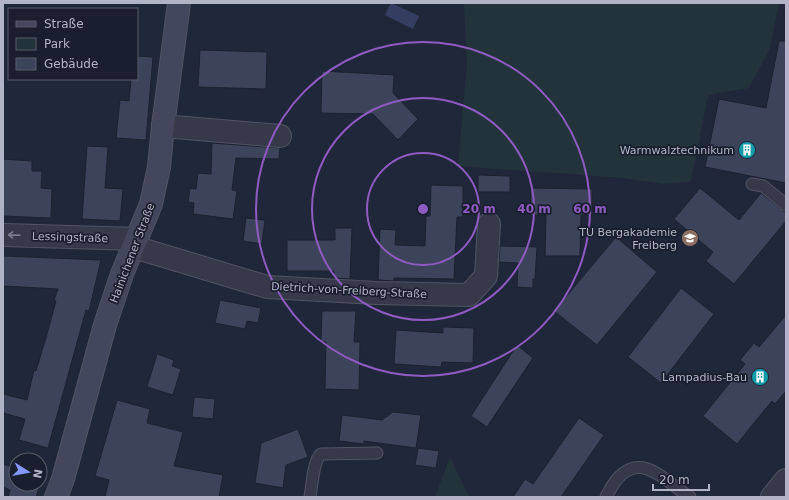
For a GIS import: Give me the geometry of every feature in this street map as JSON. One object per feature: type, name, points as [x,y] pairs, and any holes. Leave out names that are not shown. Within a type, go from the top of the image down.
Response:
[{"type":"main road","name":"Hainichener Straße","points":[[56,497],[63,479],[105,325],[122,274],[151,204],[159,167],[163,126],[180,3]]},
{"type":"street","points":[[163,126],[280,136]]},
{"type":"street","name":"Dietrich-von-Freiberg-Straße","points":[[135,243],[267,286],[383,293],[469,295],[486,276],[488,224]]},
{"type":"street","name":"Lessingstraße","points":[[3,235],[135,243]]},
{"type":"street","points":[[772,497],[786,480]]},
{"type":"lane","points":[[752,184],[763,186],[786,205]]},
{"type":"lane","points":[[310,497],[317,458],[321,454],[377,453]]},
{"type":"lane","points":[[606,497],[617,479],[627,470],[637,467],[648,468],[662,476],[690,497]]},
{"type":"green space","points":[[464,3],[779,3],[770,48],[749,88],[708,95],[690,182],[663,184],[624,178],[458,166],[467,63]]},
{"type":"green space","points":[[450,457],[469,497],[435,497]]},
{"type":"water","points":[[391,3],[419,16],[413,29],[385,15]]},
{"type":"building","name":"Warmwalztechnikum","points":[[779,41],[786,41],[786,183],[705,167],[719,99],[766,108]]},
{"type":"building","points":[[200,50],[267,52],[266,89],[198,87]]},
{"type":"building","points":[[138,56],[153,57],[146,140],[116,138],[120,100],[129,101],[131,80],[138,80]]},
{"type":"building","points":[[322,71],[394,75],[393,93],[418,119],[398,140],[373,114],[321,113]]},
{"type":"building","points":[[212,143],[280,148],[279,159],[236,158],[232,190],[237,191],[233,219],[193,214],[194,203],[188,202],[190,188],[196,189],[198,173],[211,174]]},
{"type":"building","points":[[87,146],[108,147],[105,188],[123,189],[120,221],[82,219]]},
{"type":"building","points":[[3,159],[32,161],[32,171],[42,171],[41,188],[52,189],[51,218],[3,216]]},
{"type":"building","points":[[478,175],[510,176],[510,192],[478,192]]},
{"type":"building","points":[[431,185],[463,186],[463,217],[457,217],[454,279],[394,278],[394,281],[378,280],[380,229],[396,230],[395,245],[425,246],[426,216],[430,216]]},
{"type":"building","points":[[531,188],[592,189],[592,215],[581,215],[580,256],[545,256],[546,215],[530,215]]},
{"type":"building","points":[[700,188],[739,220],[761,193],[786,213],[786,221],[734,284],[706,261],[713,252],[674,219]]},
{"type":"building","points":[[246,218],[265,220],[262,244],[243,241]]},
{"type":"building","points":[[335,228],[352,228],[350,279],[334,278],[334,271],[287,271],[287,240],[335,240]]},
{"type":"building","points":[[616,237],[657,272],[597,345],[554,311]]},
{"type":"building","points":[[500,246],[537,247],[533,288],[517,287],[518,263],[499,262]]},
{"type":"building","points":[[3,256],[101,260],[89,311],[86,310],[48,448],[19,440],[25,419],[3,413],[3,394],[27,400],[34,370],[36,371],[47,334],[56,301],[54,300],[58,289],[3,286]]},
{"type":"building","points":[[681,288],[714,314],[661,383],[628,357]]},
{"type":"building","points":[[220,300],[261,308],[258,323],[247,321],[245,329],[215,323]]},
{"type":"building","points":[[322,311],[356,311],[354,342],[360,342],[359,390],[325,389],[326,342],[321,342]]},
{"type":"building","name":"Lampadius-Bau","points":[[786,315],[786,391],[775,404],[772,401],[737,444],[703,416],[745,364],[740,360],[754,343],[759,347]]},
{"type":"building","points":[[443,327],[474,328],[473,363],[442,362],[441,367],[394,364],[396,330],[443,333]]},
{"type":"building","points":[[517,345],[533,358],[487,427],[471,416]]},
{"type":"building","points":[[157,354],[174,360],[172,366],[181,369],[173,395],[147,387]]},
{"type":"building","points":[[194,397],[215,399],[213,419],[192,417]]},
{"type":"building","points":[[117,400],[150,409],[147,423],[183,432],[174,466],[223,475],[219,497],[105,497],[109,480],[95,476]]},
{"type":"building","points":[[393,412],[421,415],[416,448],[364,441],[364,444],[339,441],[342,415],[382,420]]},
{"type":"building","points":[[579,418],[604,435],[561,497],[513,497],[525,479],[533,484]]},
{"type":"building","points":[[298,429],[308,457],[286,465],[283,488],[255,483],[261,443]]},
{"type":"building","points":[[418,448],[439,451],[436,468],[415,465]]},
{"type":"building","points":[[3,464],[8,466],[8,489],[3,487]]},
{"type":"building","points":[[9,492],[38,492],[36,497],[8,497]]},
{"type":"place","name":"Warmwalztechnikum","points":[[747,150]]},
{"type":"place","name":"TU Bergakademie Freiberg","points":[[690,238]]},
{"type":"place","name":"Lampadius-Bau","points":[[760,377]]}]
